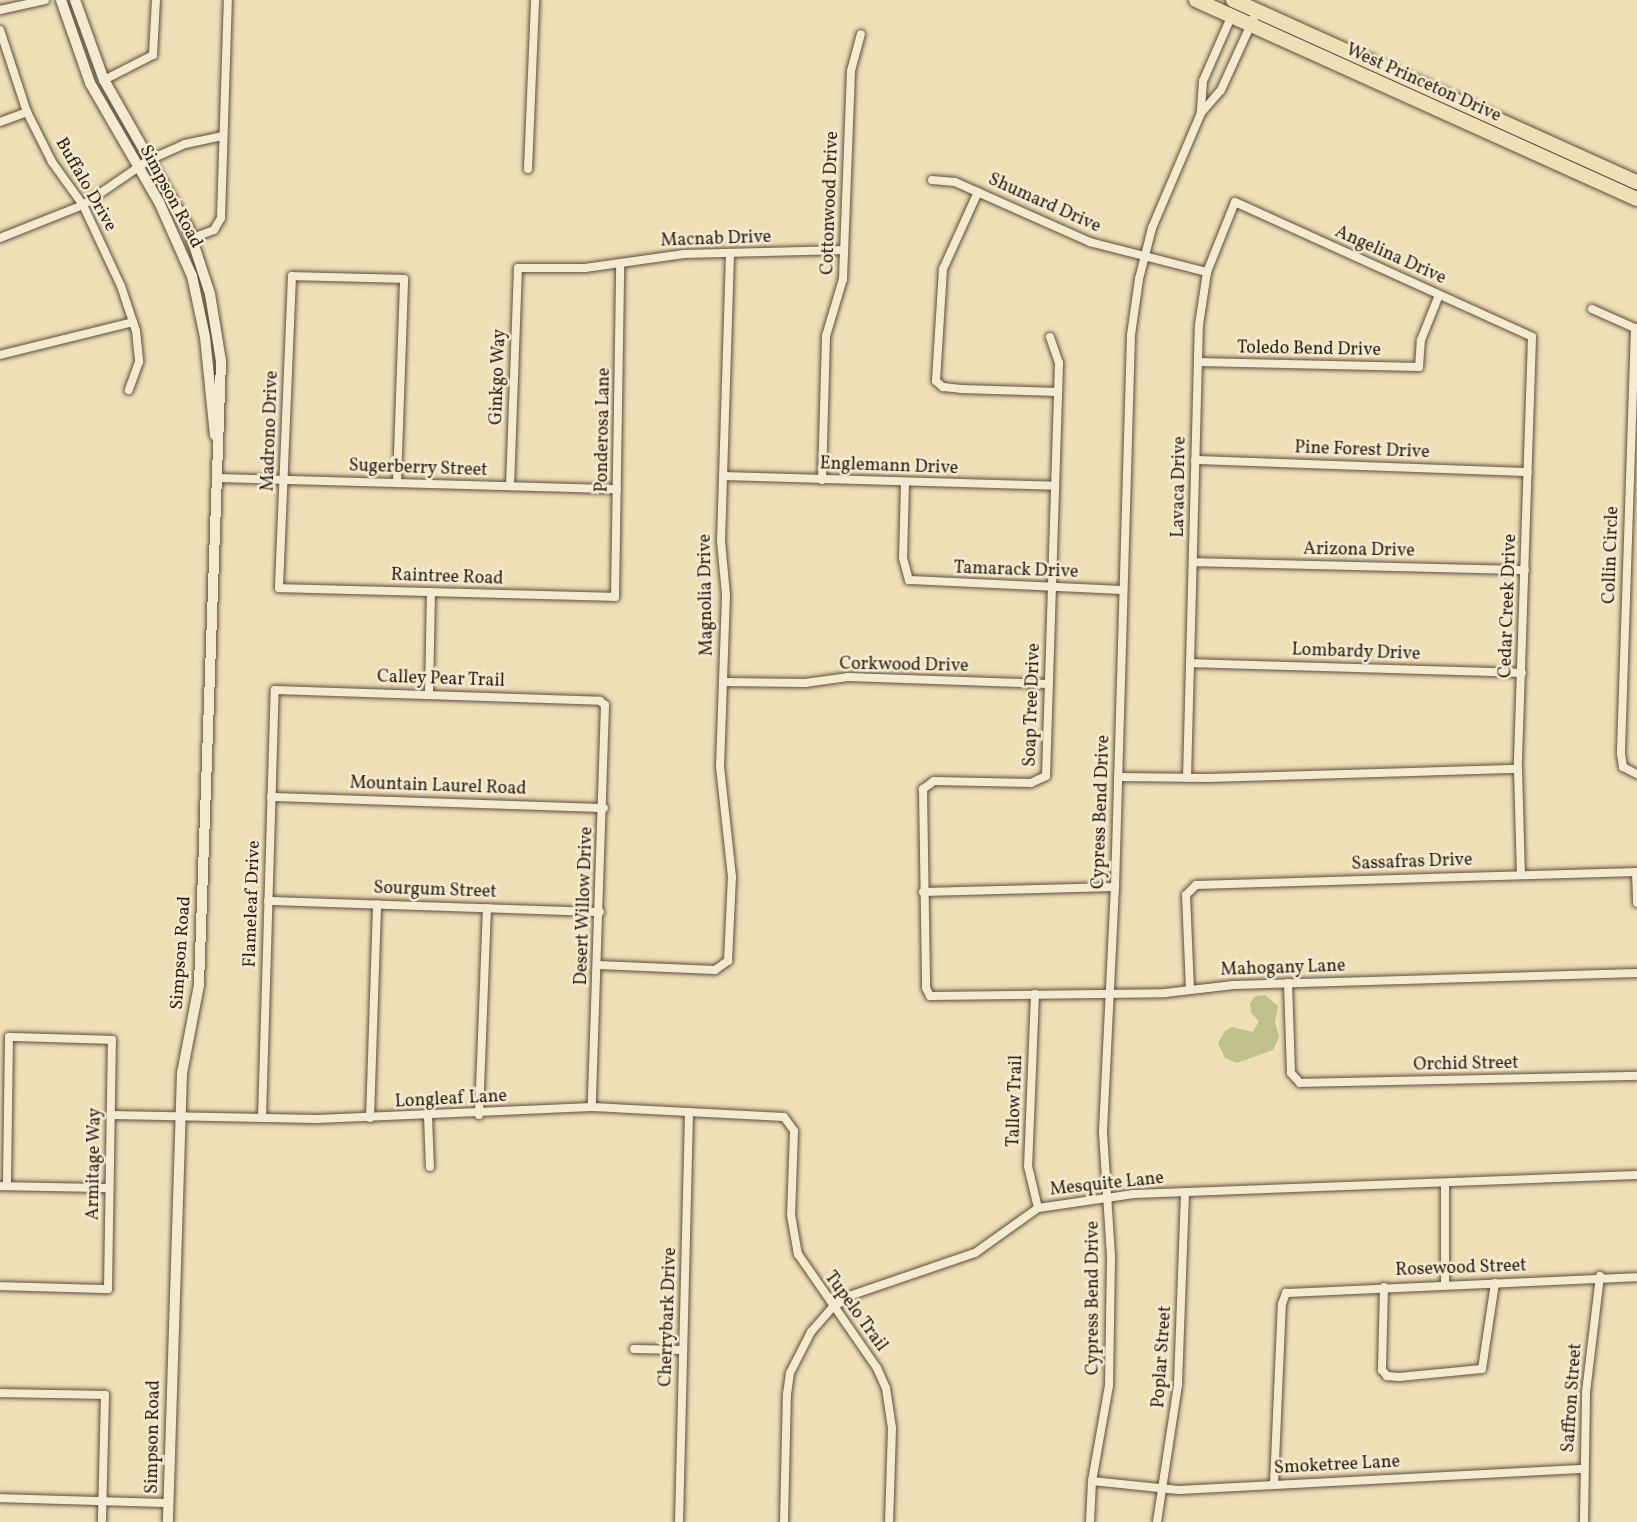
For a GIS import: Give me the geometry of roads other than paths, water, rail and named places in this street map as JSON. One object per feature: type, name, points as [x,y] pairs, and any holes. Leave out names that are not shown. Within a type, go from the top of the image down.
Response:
[{"type":"highway","name":"West Princeton Drive","points":[[1196,0],[1637,199]]},
{"type":"highway","name":"West Princeton Drive","points":[[1235,1],[1637,182]]},
{"type":"street","points":[[0,10],[45,0]]},
{"type":"street","name":"Simpson Road","points":[[61,0],[90,83],[176,235],[194,284],[205,337],[209,398],[219,456]]},
{"type":"street","name":"Simpson Road","points":[[75,0],[104,80],[193,238],[216,321],[222,398],[199,985],[183,1054],[180,1116],[168,1522]]},
{"type":"street","points":[[104,80],[153,55],[156,0]]},
{"type":"street","name":"Simpson Road","points":[[193,238],[214,230],[221,218],[228,0]]},
{"type":"street","points":[[528,169],[535,0]]},
{"type":"street","name":"Cypress Bend Drive","points":[[1201,113],[1203,81],[1232,17],[1235,1]]},
{"type":"street","name":"Cypress Bend Drive","points":[[1090,1522],[1092,1481],[1109,1386],[1108,1198],[1103,1131],[1119,777],[1131,335],[1143,258],[1168,184],[1201,113],[1221,90],[1257,12]]},
{"type":"street","name":"Buffalo Drive","points":[[0,30],[27,112],[52,162],[83,205],[121,286],[133,322],[139,362],[129,390]]},
{"type":"street","name":"Cottonwood Drive","points":[[822,480],[826,336],[843,279],[851,71],[861,34]]},
{"type":"street","points":[[0,122],[27,112]]},
{"type":"street","points":[[0,238],[83,205],[149,160],[185,144],[223,136]]},
{"type":"street","name":"Shumard Drive","points":[[932,180],[955,182],[1090,242],[1143,258],[1207,272]]},
{"type":"street","points":[[978,192],[943,269],[936,381],[943,387],[1058,392]]},
{"type":"street","name":"Lavaca Drive","points":[[1187,778],[1198,362],[1207,272],[1236,202]]},
{"type":"street","name":"Angelina Drive","points":[[1236,202],[1532,337]]},
{"type":"street","name":"Macnab Drive","points":[[518,268],[563,270],[620,264],[669,254],[844,250]]},
{"type":"street","name":"Magnolia Drive","points":[[598,965],[723,968],[728,961],[732,878],[721,787],[723,477],[730,254]]},
{"type":"street","name":"Ponderosa Lane","points":[[615,597],[620,264]]},
{"type":"street","name":"Ginkgo Way","points":[[510,486],[518,268]]},
{"type":"street","name":"Madrono Drive","points":[[279,588],[292,276],[404,279],[397,483]]},
{"type":"street","name":"Toledo Bend Drive","points":[[1198,362],[1419,367],[1421,340],[1439,295]]},
{"type":"street","name":"Collin Circle","points":[[1592,309],[1636,328],[1621,754],[1623,767],[1637,774]]},
{"type":"street","points":[[0,355],[133,322]]},
{"type":"street","name":"Soap Tree Drive","points":[[930,996],[926,988],[923,789],[926,784],[941,780],[1031,783],[1044,780],[1058,392],[1058,354],[1050,337]]},
{"type":"street","name":"Cedar Creek Drive","points":[[1521,875],[1518,769],[1532,337]]},
{"type":"street","name":"Pine Forest Drive","points":[[1195,460],[1528,472]]},
{"type":"street","name":"Englemann Drive","points":[[723,477],[1055,486]]},
{"type":"street","name":"Sugerberry Street","points":[[218,478],[617,489]]},
{"type":"street","name":"Tamarack Drive","points":[[905,483],[903,558],[909,580],[1123,590]]},
{"type":"street","name":"Arizona Drive","points":[[1193,562],[1525,570]]},
{"type":"street","name":"Raintree Road","points":[[279,588],[615,597]]},
{"type":"street","points":[[429,695],[431,592]]},
{"type":"street","name":"Lombardy Drive","points":[[1190,663],[1522,673]]},
{"type":"street","name":"Corkwood Drive","points":[[723,682],[805,684],[848,677],[1049,684]]},
{"type":"street","name":"Calley Pear Trail","points":[[275,690],[600,701],[605,705]]},
{"type":"street","name":"Flameleaf Drive","points":[[262,1118],[275,690]]},
{"type":"street","name":"Desert Willow Drive","points":[[592,1107],[604,808],[605,705]]},
{"type":"street","points":[[1119,777],[1187,778],[1518,769]]},
{"type":"street","name":"Mountain Laurel Road","points":[[271,797],[604,808]]},
{"type":"street","points":[[1636,872],[1637,903]]},
{"type":"street","name":"Sassafras Drive","points":[[1190,990],[1186,895],[1190,888],[1196,885],[1636,872]]},
{"type":"street","points":[[923,892],[1115,887]]},
{"type":"street","name":"Sourgum Street","points":[[268,901],[600,912]]},
{"type":"street","points":[[370,1118],[377,904]]},
{"type":"street","points":[[479,1115],[487,908]]},
{"type":"street","name":"Mahogany Lane","points":[[930,996],[1190,990],[1288,983],[1637,973]]},
{"type":"street","name":"Orchid Street","points":[[1288,983],[1291,1072],[1296,1082],[1637,1076]]},
{"type":"street","name":"Tallow Trail","points":[[1035,994],[1028,1166],[1038,1208]]},
{"type":"street","name":"Armitage Way","points":[[0,1286],[108,1289],[112,1040],[9,1037],[3,1186]]},
{"type":"street","name":"Longleaf Lane","points":[[111,1115],[370,1118],[479,1115],[592,1107],[784,1117],[791,1122]]},
{"type":"street","name":"Cherrybark Drive","points":[[679,1522],[690,1112]]},
{"type":"street","points":[[428,1116],[430,1167]]},
{"type":"street","name":"Tupelo Trail","points":[[791,1122],[793,1235],[808,1272],[877,1368],[886,1388],[892,1428],[889,1522]]},
{"type":"street","name":"Mesquite Lane","points":[[784,1522],[790,1373],[811,1332],[833,1307],[852,1295],[975,1253],[1038,1208],[1108,1198],[1185,1192],[1637,1175]]},
{"type":"street","points":[[1445,1183],[1445,1285]]},
{"type":"street","points":[[3,1186],[109,1188]]},
{"type":"street","name":"Poplar Street","points":[[1157,1522],[1178,1384],[1185,1192]]},
{"type":"street","name":"Rosewood Street","points":[[1274,1484],[1282,1304],[1286,1293],[1600,1276],[1637,1277]]},
{"type":"street","name":"Saffron Street","points":[[1584,1522],[1586,1392],[1600,1276]]},
{"type":"street","points":[[1384,1287],[1384,1373],[1399,1377],[1482,1369],[1495,1283]]},
{"type":"street","points":[[634,1349],[683,1350]]},
{"type":"street","points":[[0,1393],[105,1395],[102,1522]]},
{"type":"street","name":"Smoketree Lane","points":[[1092,1481],[1161,1490],[1584,1469]]},
{"type":"street","points":[[0,1498],[169,1503]]}]
